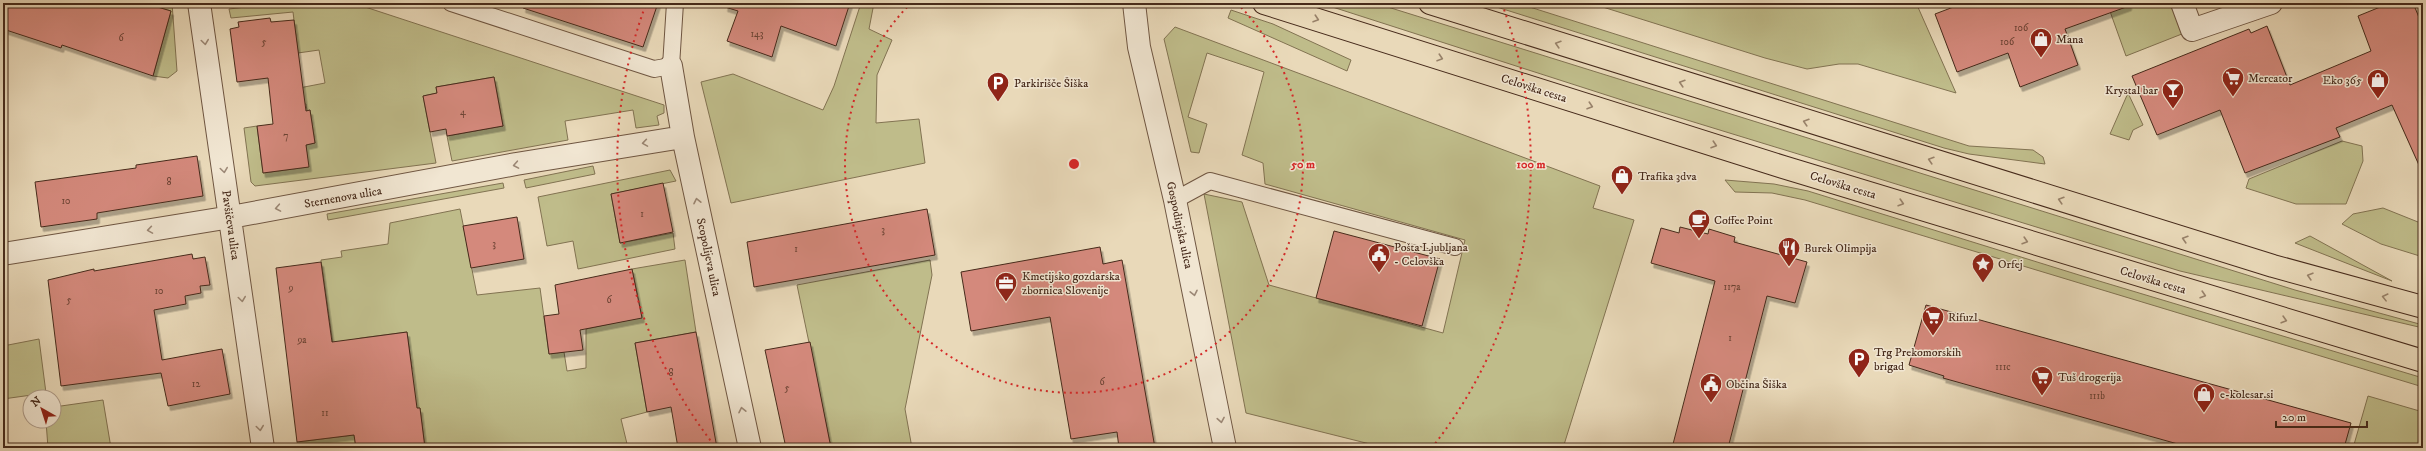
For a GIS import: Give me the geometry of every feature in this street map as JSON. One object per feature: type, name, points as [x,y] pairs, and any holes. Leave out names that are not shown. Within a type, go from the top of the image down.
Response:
[{"type":"main road","name":"Celovška cesta","points":[[1264,3],[1783,167],[2423,361]]},
{"type":"main road","points":[[1430,3],[2273,266],[2423,307]]},
{"type":"street","name":"Pavšičeva ulica","points":[[199,3],[263,448]]},
{"type":"street","name":"Gospodinjska ulica","points":[[1134,3],[1139,47],[1175,200],[1225,448]]},
{"type":"street","points":[[2182,3],[2192,30],[2271,3]]},
{"type":"street","name":"Scopolijeva ulica","points":[[671,66],[683,137],[750,448]]},
{"type":"street","name":"Sternenova ulica","points":[[3,254],[230,217],[516,164],[683,137]]},
{"type":"lane","points":[[451,3],[654,69],[671,66],[675,3]]},
{"type":"lane","points":[[1175,200],[1210,181],[1455,247]]},
{"type":"shaded area","points":[[144,3],[172,3],[177,71],[168,78],[153,76],[171,11]]},
{"type":"shaded area","points":[[279,3],[353,3],[664,105],[664,113],[657,116],[659,125],[636,128],[633,110],[565,121],[568,140],[452,161],[447,136],[503,126],[494,77],[436,87],[437,93],[423,96],[436,163],[255,186],[251,182],[244,128],[257,126],[263,173],[308,167],[306,145],[315,143],[310,110],[307,111],[306,104],[296,105],[294,89],[325,83],[319,50],[298,53],[293,12],[231,18],[229,9]]},
{"type":"shaded area","points":[[861,3],[874,3],[869,29],[892,40],[877,75],[876,123],[919,119],[925,163],[731,203],[701,82],[733,74],[823,110],[834,86]]},
{"type":"shaded area","points":[[1320,3],[1375,3],[2295,290],[2423,325],[2423,328],[2180,271],[1625,101]]},
{"type":"shaded area","points":[[1484,3],[1517,3],[1969,146],[2033,150],[2043,157],[2045,164],[1969,154],[1944,148]]},
{"type":"shaded area","points":[[1590,3],[1926,3],[1917,5],[1956,93],[1858,64],[1839,64],[1807,69],[1765,58]]},
{"type":"shaded area","points":[[2107,3],[2182,3],[2192,30],[2126,56]]},
{"type":"shaded area","points":[[1231,10],[1273,24],[1351,60],[1347,71],[1228,18]]},
{"type":"shaded area","points":[[1175,27],[1600,186],[1593,208],[1634,220],[1563,448],[1386,448],[1246,413],[1204,194],[1242,202],[1269,285],[1443,333],[1465,240],[1265,184],[1263,163],[1242,155],[1264,72],[1207,53],[1188,117],[1207,124],[1199,153],[1191,152],[1164,39]]},
{"type":"shaded area","points":[[2128,93],[2143,125],[2133,130],[2129,140],[2110,134]]},
{"type":"shaded area","points":[[2342,141],[2362,146],[2363,161],[2346,204],[2296,204],[2246,188],[2249,179]]},
{"type":"shaded area","points":[[593,166],[595,174],[526,188],[524,180]]},
{"type":"shaded area","points":[[670,170],[676,181],[611,194],[620,243],[673,233],[675,249],[578,269],[573,241],[547,246],[538,197]]},
{"type":"shaded area","points":[[1725,180],[1774,184],[1808,191],[2079,275],[2423,378],[2423,387],[1805,200],[1772,193],[1735,192]]},
{"type":"shaded area","points":[[503,183],[504,188],[328,220],[327,214]]},
{"type":"shaded area","points":[[2383,208],[2423,224],[2423,257],[2381,244],[2342,224],[2353,214]]},
{"type":"shaded area","points":[[460,209],[477,295],[540,288],[549,354],[564,352],[567,371],[586,368],[586,329],[642,317],[632,269],[685,260],[696,332],[635,343],[647,412],[621,419],[628,448],[425,448],[420,408],[358,417],[412,369],[407,332],[361,338],[333,345],[321,260],[342,257],[341,251],[388,244],[390,223]]},
{"type":"shaded area","points":[[2310,236],[2392,281],[2295,243]]},
{"type":"shaded area","points":[[930,260],[932,275],[905,409],[912,448],[831,448],[797,285]]},
{"type":"shaded area","points":[[39,339],[45,389],[22,389],[22,396],[3,399],[3,346]]},
{"type":"shaded area","points":[[2368,396],[2423,412],[2423,448],[2353,448]]},
{"type":"shaded area","points":[[103,400],[111,448],[48,448],[47,429],[62,429],[62,406]]},
{"type":"shaded area","points":[[354,435],[356,448],[298,448],[297,442]]},
{"type":"building","points":[[3,3],[144,3],[171,11],[153,76],[62,45],[61,48],[3,29]]},
{"type":"building","points":[[524,3],[658,3],[643,47],[523,8]]},
{"type":"building","points":[[726,3],[850,3],[836,46],[781,26],[772,57],[727,41],[738,11],[725,7]]},
{"type":"building","points":[[1964,3],[2129,3],[2129,6],[2065,29],[2078,65],[2020,87],[2008,53],[1957,72],[1935,14]]},
{"type":"building","name":"Mercator","points":[[2390,3],[2413,3],[2423,27],[2423,174],[2392,105],[2336,128],[2340,137],[2245,173],[2220,110],[2157,135],[2132,76],[2249,29],[2251,33],[2267,26],[2290,85],[2371,51],[2358,16]]},
{"type":"building","points":[[270,18],[271,22],[294,20],[306,111],[310,110],[315,143],[306,145],[309,167],[263,173],[257,126],[273,124],[268,78],[237,82],[230,29],[239,27],[238,22]]},
{"type":"building","points":[[494,77],[503,126],[447,136],[446,129],[430,132],[423,96],[437,93],[436,87]]},
{"type":"building","points":[[197,156],[203,196],[97,213],[97,219],[41,227],[35,182],[136,168],[136,165]]},
{"type":"building","points":[[663,183],[673,232],[620,243],[611,194]]},
{"type":"building","points":[[927,209],[935,255],[754,287],[747,242]]},
{"type":"building","points":[[517,217],[524,259],[471,268],[463,226]]},
{"type":"building","points":[[1680,227],[1708,234],[1709,229],[1735,237],[1734,242],[1807,262],[1795,303],[1767,296],[1728,448],[1672,448],[1715,281],[1651,263],[1661,228],[1679,233]]},
{"type":"building","name":"Pošta Ljubljana - Celovška","points":[[1334,231],[1440,259],[1422,326],[1316,298]]},
{"type":"building","points":[[1100,247],[1103,264],[1122,260],[1155,448],[1119,448],[1117,432],[1071,439],[1050,317],[971,331],[961,272]]},
{"type":"building","points":[[192,254],[193,259],[205,257],[210,285],[200,286],[201,293],[185,296],[186,304],[154,310],[162,360],[222,349],[230,394],[168,406],[161,373],[61,386],[48,280],[94,269],[94,271]]},
{"type":"building","points":[[321,262],[332,342],[407,332],[417,408],[420,408],[425,448],[356,448],[354,435],[297,442],[276,268]]},
{"type":"building","points":[[632,269],[642,318],[580,330],[583,350],[549,354],[544,316],[559,314],[555,285]]},
{"type":"building","points":[[1926,305],[2351,423],[2344,448],[2192,448],[1943,378],[1944,376],[1909,365]]},
{"type":"building","points":[[696,332],[717,448],[678,448],[671,407],[647,412],[635,343]]},
{"type":"building","points":[[810,342],[831,448],[786,448],[765,350]]},
{"type":"place","name":"Mana","points":[[2041,58]]},
{"type":"place","name":"Mercator","points":[[2233,98]]},
{"type":"place","name":"Eko 365","points":[[2378,100]]},
{"type":"place","name":"Parkirišče Šiška","points":[[998,102]]},
{"type":"place","name":"Krystal bar","points":[[2173,110]]},
{"type":"place","name":"Trafika 3dva","points":[[1622,196]]},
{"type":"place","name":"Coffee Point","points":[[1699,240]]},
{"type":"place","name":"Burek Olimpija","points":[[1789,268]]},
{"type":"place","name":"Pošta Ljubljana - Celovška","points":[[1379,274]]},
{"type":"place","name":"Orfej","points":[[1983,284]]},
{"type":"place","name":"Kmetijsko gozdarska zbornica Slovenije","points":[[1006,302]]},
{"type":"place","name":"Rifuzl","points":[[1933,336]]},
{"type":"place","name":"Trg Prekomorskih brigad","points":[[1859,378]]},
{"type":"place","name":"Tuš drogerija","points":[[2042,396]]},
{"type":"place","name":"Občina Šiška","points":[[1711,404]]},
{"type":"place","name":"e-kolesar.si","points":[[2204,414]]}]
